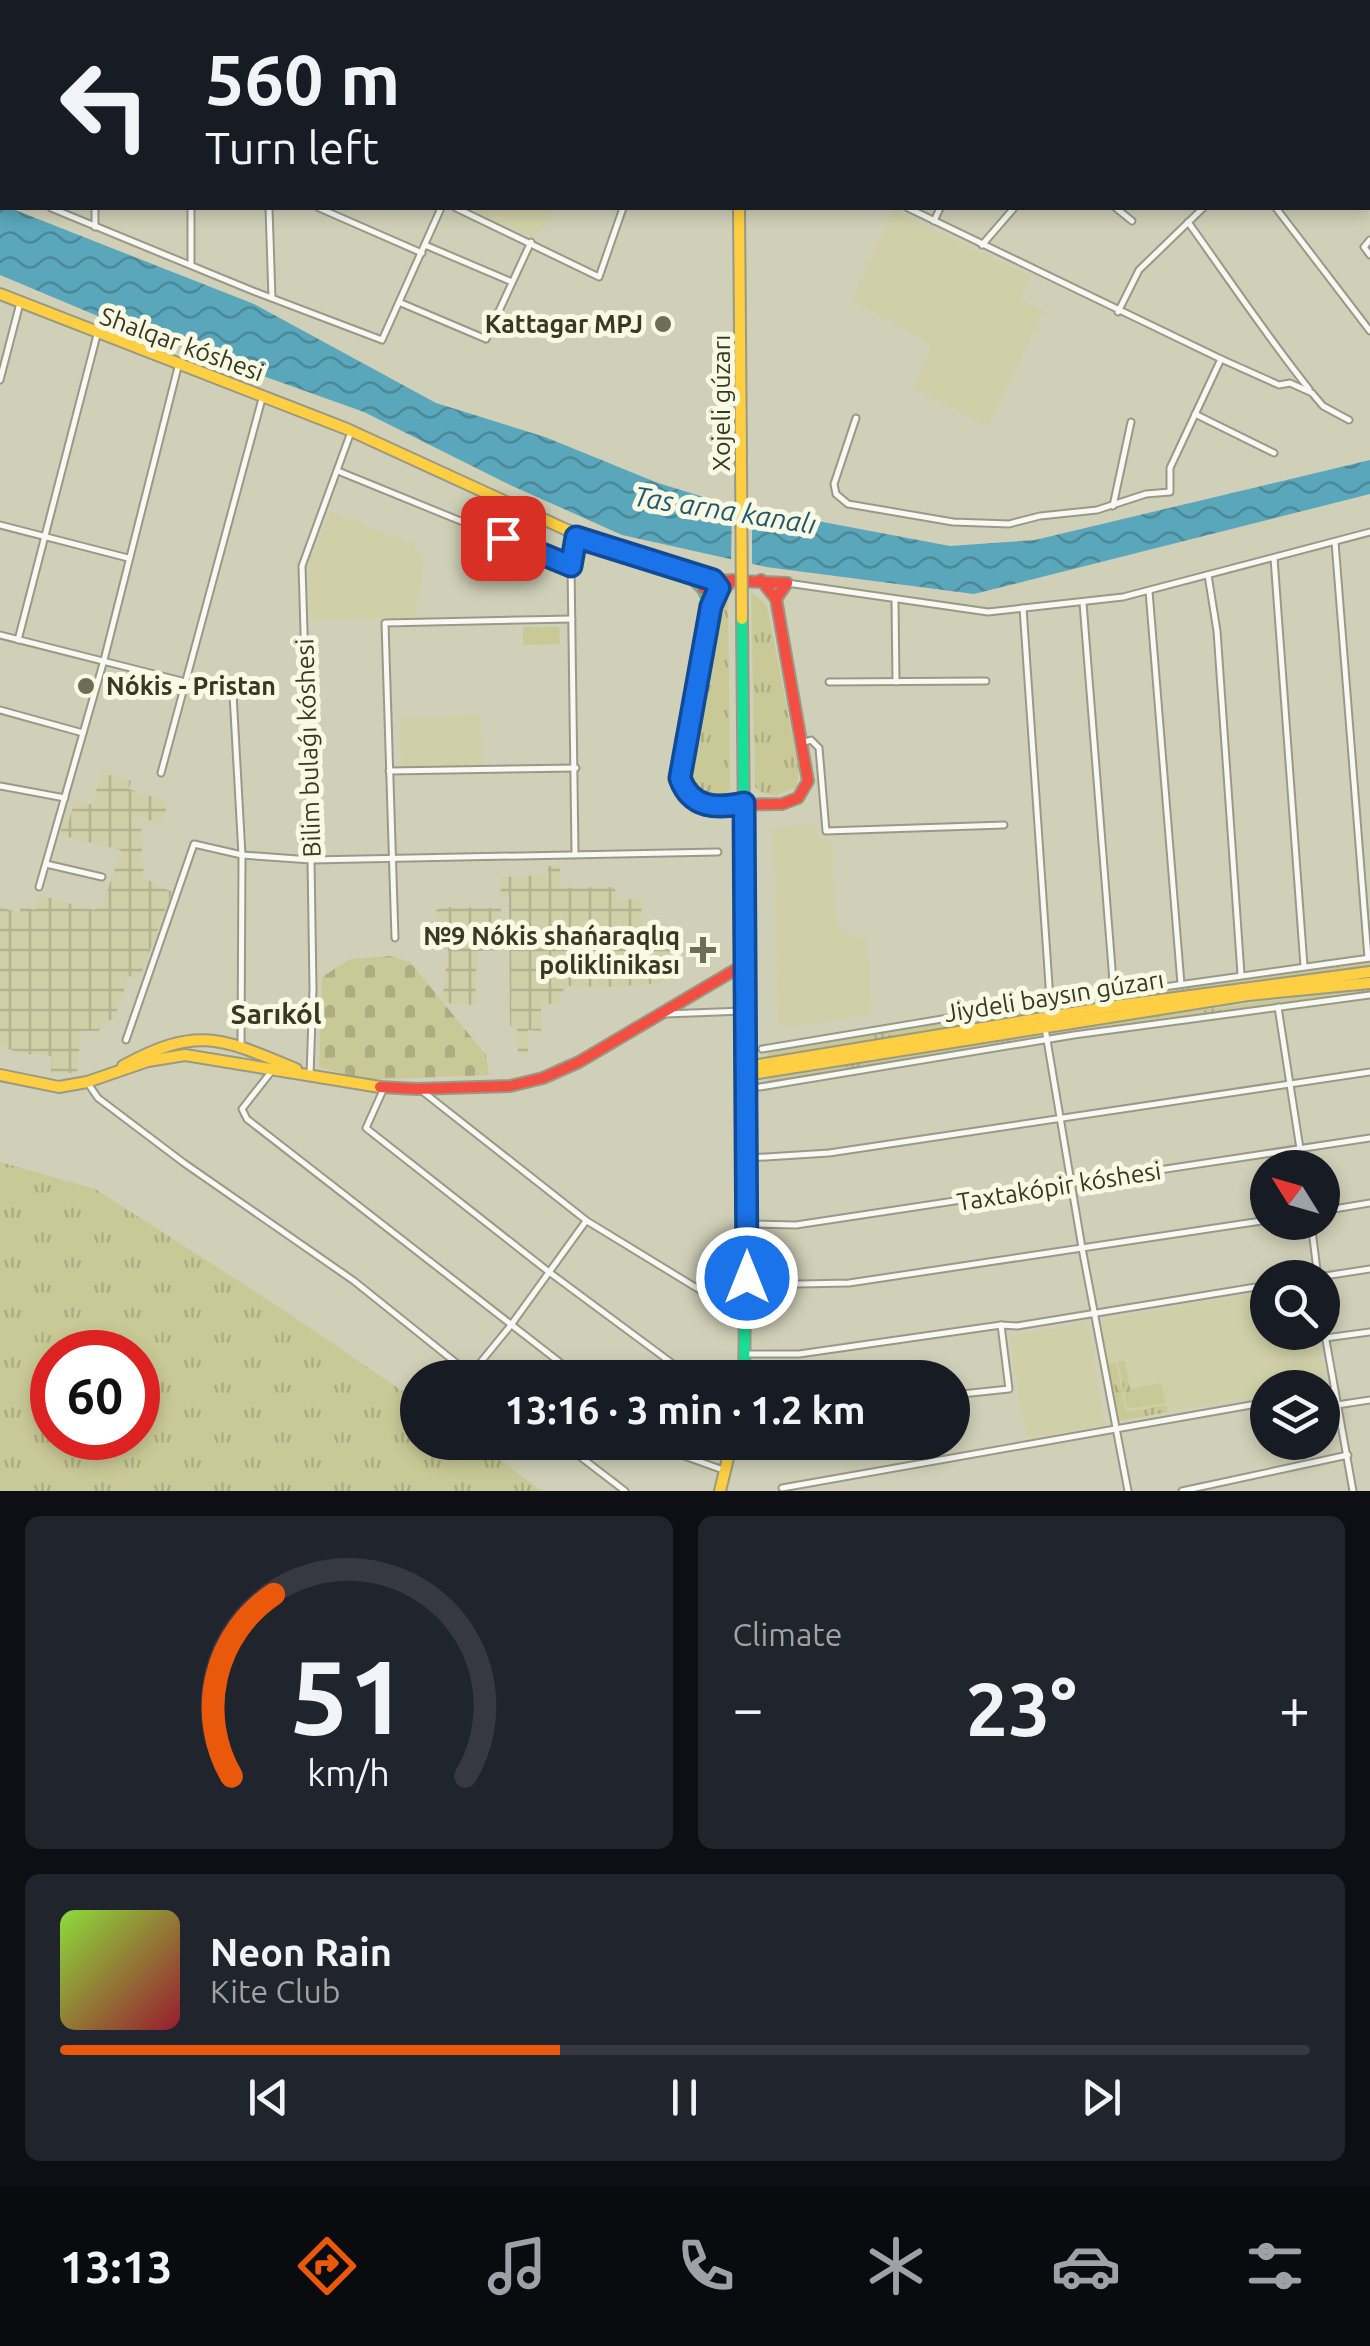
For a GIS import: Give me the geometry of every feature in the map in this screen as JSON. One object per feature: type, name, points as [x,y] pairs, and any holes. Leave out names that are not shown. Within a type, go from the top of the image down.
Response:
[{"type":"main road","name":"Xojeli gúzarı","points":[[741,210],[746,1360]]},
{"type":"main road","name":"Shalqar kóshesi","points":[[0,294],[97,335],[351,430],[576,537],[713,580],[787,583]]},
{"type":"main road","points":[[686,572],[703,590],[711,606]]},
{"type":"main road","points":[[703,590],[713,580],[718,594]]},
{"type":"main road","points":[[732,580],[711,606],[680,778],[689,797],[718,808],[744,803],[779,805],[799,798],[808,781],[776,598],[761,580]]},
{"type":"main road","points":[[776,598],[787,583]]},
{"type":"main road","points":[[0,1075],[59,1087],[185,1054],[384,1088],[510,1086],[543,1078],[579,1062],[745,964]]},
{"type":"main road","name":"Jiydeli baysın gúzarı","points":[[746,1071],[1052,1016],[1244,986],[1370,972]]},
{"type":"main road","name":"Jiydeli baysın gúzarı","points":[[746,1071],[1046,1034],[1248,995],[1370,983]]},
{"type":"main road","points":[[112,1072],[152,1049],[190,1036],[202,1036],[310,1075]]},
{"type":"main road","points":[[720,1491],[728,1460]]},
{"type":"street","points":[[56,210],[382,340],[441,210]]},
{"type":"street","points":[[95,227],[96,210]]},
{"type":"street","points":[[191,266],[192,210]]},
{"type":"street","points":[[269,210],[272,298]]},
{"type":"street","points":[[324,210],[422,253]]},
{"type":"street","points":[[460,210],[599,277],[622,210]]},
{"type":"street","points":[[912,210],[1221,360],[1279,386],[1290,384],[1312,393]]},
{"type":"street","points":[[934,221],[939,210]]},
{"type":"street","points":[[982,246],[1012,210]]},
{"type":"street","points":[[1118,210],[1132,221]]},
{"type":"street","points":[[1118,312],[1139,270],[1202,210]]},
{"type":"street","points":[[1278,210],[1370,331]]},
{"type":"street","points":[[1188,222],[1258,324],[1312,393],[1323,406],[1349,420]]},
{"type":"street","points":[[1370,240],[1364,247],[1370,255]]},
{"type":"street","points":[[401,303],[486,339],[531,242]]},
{"type":"street","points":[[425,245],[512,282]]},
{"type":"street","points":[[0,380],[20,303]]},
{"type":"street","points":[[18,640],[97,335]]},
{"type":"street","points":[[856,418],[834,484],[836,494],[848,504],[953,522],[1010,524],[1170,492],[1170,468],[1221,360]]},
{"type":"street","points":[[40,886],[104,660],[180,363]]},
{"type":"street","points":[[161,772],[264,395]]},
{"type":"street","points":[[1195,414],[1274,453]]},
{"type":"street","points":[[1113,506],[1131,422]]},
{"type":"street","name":"Bilim bulaǵı kóshesi","points":[[310,1075],[312,860],[302,566],[351,430]]},
{"type":"street","points":[[338,471],[571,566]]},
{"type":"street","points":[[0,524],[128,558]]},
{"type":"street","points":[[787,583],[988,612],[1148,591],[1370,532]]},
{"type":"street","points":[[576,537],[571,566],[576,852]]},
{"type":"street","points":[[762,1049],[1241,974],[1369,958],[1334,542]]},
{"type":"street","points":[[1274,558],[1304,966]]},
{"type":"street","points":[[1208,575],[1217,632],[1241,974]]},
{"type":"street","points":[[1148,591],[1181,984]]},
{"type":"street","points":[[895,598],[896,682]]},
{"type":"street","points":[[1083,602],[1114,994]]},
{"type":"street","points":[[1023,608],[1052,1016]]},
{"type":"street","points":[[395,938],[385,623],[572,619]]},
{"type":"street","points":[[0,635],[233,694],[242,855],[241,1048]]},
{"type":"street","points":[[830,682],[986,681]]},
{"type":"street","points":[[0,710],[83,733]]},
{"type":"street","points":[[802,743],[810,740],[819,748],[826,831],[1004,825]]},
{"type":"street","points":[[388,771],[576,768]]},
{"type":"street","points":[[0,786],[65,798]]},
{"type":"street","points":[[126,1040],[194,844],[242,855],[312,860],[718,852]]},
{"type":"street","points":[[46,864],[102,877]]},
{"type":"street","points":[[760,1087],[1046,1034],[1370,995]]},
{"type":"street","points":[[1278,1007],[1300,1148]]},
{"type":"street","points":[[662,1014],[745,1011]]},
{"type":"street","points":[[1046,1034],[1128,1491]]},
{"type":"street","points":[[273,1069],[242,1109],[247,1119],[556,1360]]},
{"type":"street","points":[[747,1158],[829,1153],[1370,1072]]},
{"type":"street","points":[[87,1082],[98,1098],[184,1163],[354,1280],[453,1360]]},
{"type":"street","points":[[384,1088],[366,1128],[668,1360]]},
{"type":"street","points":[[420,1089],[586,1220],[718,1302],[747,1303]]},
{"type":"street","name":"Taxtakópir kóshesi","points":[[747,1224],[796,1225],[1370,1138]]},
{"type":"street","points":[[1340,1208],[1370,1204]]},
{"type":"street","points":[[485,1360],[586,1220]]},
{"type":"street","points":[[747,1284],[849,1283],[1250,1223]]},
{"type":"street","points":[[1340,1274],[1370,1269]]},
{"type":"street","points":[[746,1354],[799,1354],[1017,1326],[1250,1289]]},
{"type":"street","points":[[970,1394],[1009,1389],[1002,1325]]},
{"type":"street","points":[[1340,1336],[1370,1332]]},
{"type":"street","points":[[1340,1405],[1370,1400]]},
{"type":"street","points":[[782,1488],[1250,1405]]},
{"type":"street","points":[[1340,1419],[1353,1491]]},
{"type":"street","points":[[1182,1491],[1348,1456]]},
{"type":"street","points":[[586,1460],[626,1491]]},
{"type":"street","points":[[696,1460],[726,1470]]},
{"type":"shaded area","points":[[472,210],[552,210],[544,229],[533,237]]},
{"type":"shaded area","points":[[893,211],[1031,276],[1020,299],[1044,311],[988,426],[913,388],[932,345],[852,300]]},
{"type":"shaded area","points":[[330,511],[416,545],[415,552],[424,557],[415,618],[310,620],[309,562]]},
{"type":"shaded area","points":[[481,715],[483,766],[401,769],[399,718]]},
{"type":"shaded area","points":[[102,773],[131,781],[129,789],[163,800],[167,807],[161,825],[140,816],[131,824],[142,828],[139,837],[145,840],[139,859],[145,862],[142,877],[172,892],[139,979],[129,976],[114,1019],[103,1022],[99,1031],[81,1031],[77,1073],[51,1073],[51,1056],[23,1054],[0,1046],[0,907],[19,913],[21,906],[35,910],[39,895],[94,910],[104,901],[121,850],[60,835],[63,820],[69,821],[75,800],[92,805]]},
{"type":"shaded area","points":[[817,826],[819,840],[832,840],[836,924],[852,938],[867,937],[871,1015],[778,1028],[773,827]]},
{"type":"shaded area","points":[[548,866],[560,866],[561,888],[615,887],[616,900],[641,899],[642,937],[678,936],[664,962],[663,983],[567,986],[559,1004],[541,1004],[541,1031],[528,1030],[528,1053],[518,1054],[517,1027],[510,1026],[509,896],[501,895],[500,877],[547,875]]},
{"type":"shaded area","points":[[501,908],[501,950],[477,951],[475,1005],[442,1003],[448,949],[435,949],[436,910]]},
{"type":"shaded area","points":[[1250,1294],[1250,1350],[1319,1350],[1322,1370],[1250,1370],[1250,1396],[1119,1421],[1100,1321]]},
{"type":"shaded area","points":[[1088,1323],[1105,1425],[1026,1438],[1009,1336]]},
{"type":"green space","points":[[728,590],[730,789],[711,797],[698,793],[689,774],[718,607]]},
{"type":"green space","points":[[751,591],[767,606],[799,770],[797,787],[775,796],[760,792],[755,786]]},
{"type":"green space","points":[[523,627],[559,627],[560,644],[523,645]]},
{"type":"green space","points":[[390,956],[410,962],[486,1055],[489,1075],[364,1080],[319,1067],[322,977],[350,959]]},
{"type":"green space","points":[[1370,962],[1370,968],[1254,980],[1055,1010],[1055,1006],[1232,978]]},
{"type":"green space","points":[[1370,987],[1370,992],[1052,1036],[1054,1030]]},
{"type":"green space","points":[[1043,1007],[1043,1012],[768,1059],[767,1051]]},
{"type":"green space","points":[[1037,1033],[1043,1038],[768,1083],[767,1078]]},
{"type":"green space","points":[[0,1162],[95,1189],[400,1389],[400,1460],[500,1460],[542,1491],[0,1491]]},
{"type":"green space","points":[[1118,1361],[1125,1361],[1130,1389],[1161,1383],[1166,1403],[1127,1409]]},
{"type":"green space","points":[[1108,1363],[1116,1363],[1126,1412],[1166,1405],[1168,1412],[1119,1421]]},
{"type":"water","name":"Tas arna kanalı","points":[[0,210],[15,210],[254,304],[436,403],[545,437],[658,483],[723,503],[950,546],[1035,540],[1370,460],[1370,494],[974,594],[766,567],[622,535],[364,412],[112,322],[0,275]]},
{"type":"pier","points":[[732,500],[752,503],[752,569],[731,566]]},
{"type":"traffic: fast","points":[[686,572],[703,589],[711,606]]},
{"type":"traffic: fast","points":[[742,619],[747,1158],[744,1360]]},
{"type":"traffic: slow","points":[[739,210],[741,457]]},
{"type":"traffic: slow","points":[[0,294],[347,429],[567,530],[648,561]]},
{"type":"traffic: slow","points":[[741,457],[742,619]]},
{"type":"traffic: slow","points":[[746,1067],[1115,1006],[1370,972]]},
{"type":"traffic: slow","points":[[746,1075],[1248,995],[1370,983]]},
{"type":"traffic: slow","points":[[123,1066],[171,1045],[210,1040],[296,1069]]},
{"type":"traffic: slow","points":[[0,1075],[59,1087],[87,1082],[148,1061],[185,1055],[380,1087]]},
{"type":"traffic: slow","points":[[720,1491],[728,1460]]},
{"type":"traffic: jam","points":[[648,561],[714,580],[787,583]]},
{"type":"traffic: jam","points":[[703,589],[713,579],[718,594]]},
{"type":"traffic: jam","points":[[732,580],[711,606],[680,778],[689,797],[711,805],[782,804],[798,798],[808,781],[776,599],[761,580]]},
{"type":"traffic: jam","points":[[776,599],[787,583]]},
{"type":"traffic: jam","points":[[380,1087],[510,1086],[543,1078],[579,1062],[745,964]]},
{"type":"place","name":"Kattagar MPJ","points":[[663,324]]},
{"type":"place","name":"Nókis - Pristan","points":[[86,686]]},
{"type":"place","name":"№9 Nókis shańaraqlıq poliklinikası","points":[[703,950]]},
{"type":"district","name":"Sarıkól","points":[[276,1014]]},
{"type":"route","points":[[503,538],[571,566],[576,537],[713,580],[719,588],[711,606],[680,778],[689,797],[698,802],[718,808],[744,803],[747,1278]]}]
